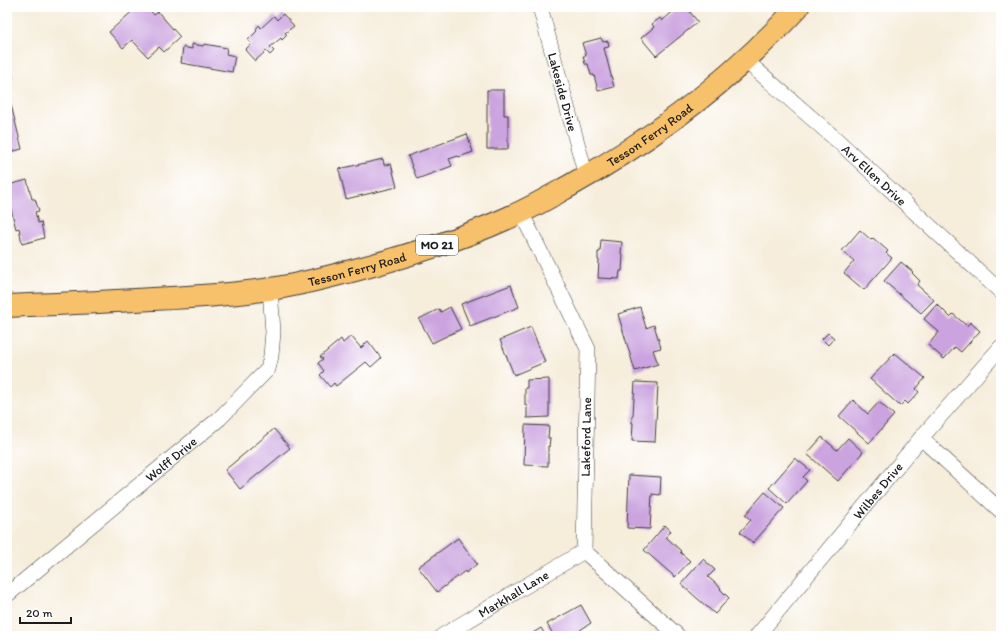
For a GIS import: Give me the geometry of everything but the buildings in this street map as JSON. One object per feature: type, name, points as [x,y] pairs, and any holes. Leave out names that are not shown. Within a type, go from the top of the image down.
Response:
[{"type":"main road","name":"Tesson Ferry Road","points":[[7,306],[206,296],[270,289],[323,278],[382,263],[481,229],[521,212],[586,176],[628,151],[668,123],[745,60],[798,7]]},
{"type":"street","name":"Lakeside Drive","points":[[540,7],[586,176]]},
{"type":"street","name":"Arv Ellen Drive","points":[[745,60],[838,141],[1001,292]]},
{"type":"street","name":"Lakeford Lane","points":[[521,212],[588,349],[584,551]]},
{"type":"street","name":"Wolff Drive","points":[[7,595],[220,418],[268,369],[271,356],[273,332],[270,289]]},
{"type":"street","name":"Wilbes Drive","points":[[756,636],[921,438],[1001,347]]},
{"type":"street","points":[[921,438],[1001,511]]},
{"type":"street","name":"Markhall Lane","points":[[442,636],[584,551]]},
{"type":"street","points":[[584,551],[678,636]]}]
